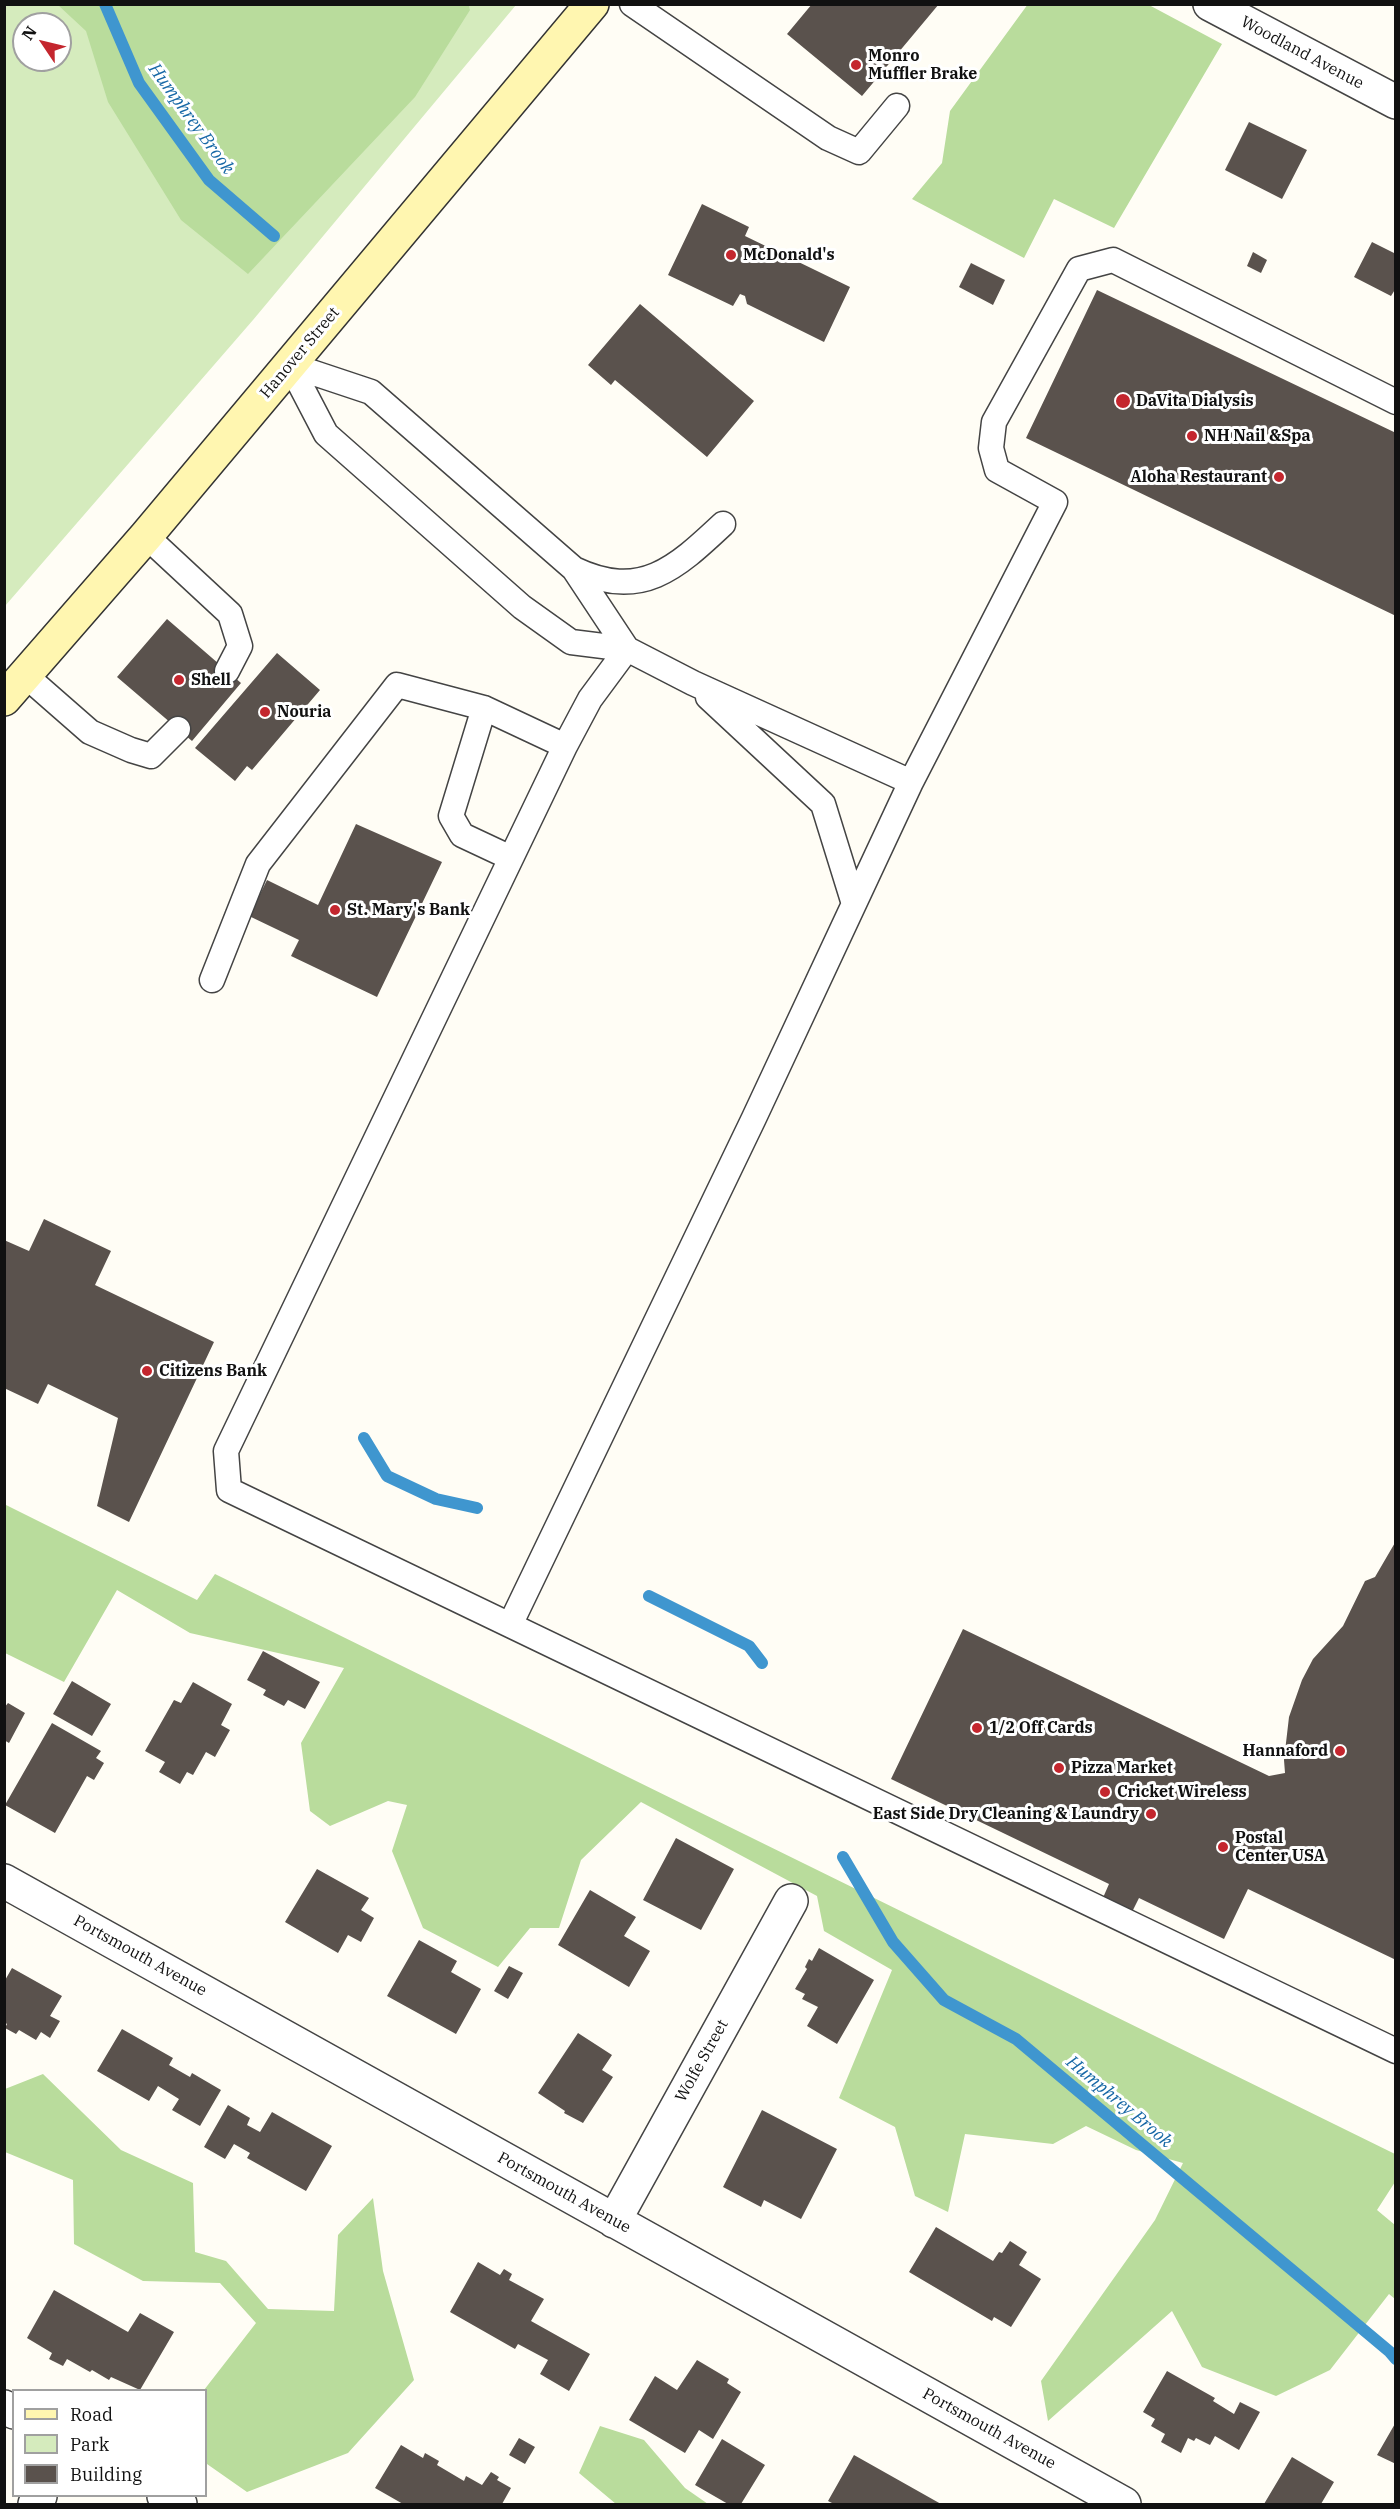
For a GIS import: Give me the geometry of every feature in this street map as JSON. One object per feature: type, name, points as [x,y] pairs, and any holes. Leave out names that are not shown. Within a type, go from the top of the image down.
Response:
[{"type":"main road","name":"Hanover Street","points":[[15,688],[146,536],[592,4]]},
{"type":"street","name":"Woodland Avenue","points":[[1218,6],[1395,102]]},
{"type":"street","name":"Portsmouth Avenue","points":[[4,1881],[1124,2505]]},
{"type":"street","name":"Wolfe Street","points":[[614,2221],[791,1901]]},
{"type":"street","points":[[166,2497],[180,2505]]},
{"type":"lane","points":[[632,4],[828,138],[859,152],[897,106]]},
{"type":"lane","points":[[510,1625],[911,782],[1055,502],[997,470],[991,448],[994,422],[1079,269],[1113,260],[1395,402]]},
{"type":"lane","points":[[290,365],[371,392],[574,569],[627,649]]},
{"type":"lane","points":[[290,365],[326,434],[522,608],[571,642],[627,649],[693,682],[911,782]]},
{"type":"lane","points":[[574,569],[594,578],[629,581],[657,576],[681,563],[723,524]]},
{"type":"lane","points":[[146,536],[230,614],[240,646],[227,671]]},
{"type":"lane","points":[[627,649],[590,699],[565,746],[226,1451],[229,1490],[1395,2051]]},
{"type":"lane","points":[[693,682],[823,804],[854,904]]},
{"type":"lane","points":[[212,980],[258,864],[398,685],[484,708],[565,746]]},
{"type":"lane","points":[[15,688],[90,732],[151,756],[178,729]]},
{"type":"lane","points":[[484,708],[451,816],[462,835],[511,858]]},
{"type":"green space","points":[[436,4],[470,10],[469,5],[516,5],[253,320],[5,606],[5,5]]},
{"type":"green space","points":[[469,4],[470,10],[415,97],[248,274],[181,220],[108,102],[86,31],[72,18],[72,12],[66,12],[58,5]]},
{"type":"green space","points":[[1028,4],[1149,5],[1222,44],[1114,228],[1054,199],[1024,258],[912,199],[942,163],[950,111]]},
{"type":"green space","points":[[4,1504],[197,1600],[215,1574],[1395,2154],[1395,2182],[1377,2210],[1395,2225],[1395,2299],[1389,2294],[1330,2370],[1276,2396],[1202,2367],[1172,2311],[1048,2421],[1041,2381],[1155,2220],[1183,2163],[1136,2150],[1086,2126],[1053,2144],[965,2134],[948,2212],[915,2196],[895,2127],[839,2098],[892,1970],[824,1931],[817,1896],[641,1802],[581,1860],[559,1928],[530,1928],[498,1967],[423,1928],[392,1851],[407,1805],[388,1801],[330,1826],[310,1811],[301,1743],[344,1668],[190,1633],[117,1590],[64,1682],[5,1653]]},
{"type":"green space","points":[[43,2074],[121,2150],[193,2183],[195,2252],[226,2261],[268,2309],[334,2311],[338,2235],[373,2198],[383,2271],[414,2380],[348,2453],[247,2492],[207,2464],[207,2389],[205,2389],[256,2323],[220,2283],[143,2281],[74,2244],[73,2180],[5,2152],[5,2089]]},
{"type":"green space","points":[[600,2426],[644,2440],[685,2488],[708,2504],[616,2504],[579,2473]]},
{"type":"building","name":"Monro Muffler Brake","points":[[812,4],[939,4],[862,96],[787,34]]},
{"type":"building","points":[[1249,122],[1307,150],[1282,199],[1225,170]]},
{"type":"building","name":"McDonald's","points":[[702,204],[749,227],[745,236],[850,287],[824,342],[747,304],[745,296],[740,294],[733,306],[668,275]]},
{"type":"building","points":[[1372,242],[1396,254],[1396,288],[1391,296],[1354,277]]},
{"type":"building","points":[[1253,252],[1267,260],[1261,273],[1247,266]]},
{"type":"building","points":[[971,263],[1005,280],[993,305],[959,287]]},
{"type":"building","points":[[1097,290],[1396,433],[1396,616],[1026,438]]},
{"type":"building","points":[[640,304],[754,401],[707,457],[615,380],[611,385],[588,365]]},
{"type":"building","name":"Shell","points":[[167,619],[241,683],[192,741],[117,677]]},
{"type":"building","points":[[277,653],[320,690],[252,770],[247,766],[235,781],[195,748]]},
{"type":"building","name":"St. Mary's Bank","points":[[356,824],[442,862],[377,997],[291,956],[299,940],[249,916],[267,880],[318,905]]},
{"type":"building","points":[[44,1219],[111,1251],[95,1285],[214,1342],[129,1522],[97,1506],[118,1418],[48,1384],[38,1404],[4,1388],[4,1240],[29,1251]]},
{"type":"building","points":[[1396,1541],[1396,1960],[1248,1889],[1224,1939],[1139,1898],[1131,1914],[1102,1900],[1109,1884],[891,1779],[963,1629],[1269,1776],[1285,1773],[1284,1760],[1289,1717],[1302,1680],[1313,1659],[1343,1626],[1365,1581],[1375,1577]]},
{"type":"building","points":[[263,1651],[320,1682],[305,1709],[288,1700],[284,1706],[263,1695],[266,1690],[247,1680]]},
{"type":"building","points":[[72,1681],[111,1704],[92,1736],[53,1714]]},
{"type":"building","points":[[193,1682],[232,1704],[221,1725],[230,1730],[215,1757],[206,1752],[193,1775],[187,1772],[180,1784],[159,1772],[165,1762],[145,1751],[174,1700],[181,1703]]},
{"type":"building","points":[[8,1703],[25,1713],[9,1743],[4,1740],[4,1708]]},
{"type":"building","points":[[52,1723],[101,1751],[96,1758],[104,1763],[94,1780],[87,1776],[55,1833],[5,1805]]},
{"type":"building","points":[[676,1838],[734,1869],[701,1930],[643,1900]]},
{"type":"building","points":[[317,1869],[369,1898],[361,1910],[374,1918],[361,1942],[348,1935],[338,1953],[285,1922]]},
{"type":"building","points":[[590,1890],[636,1917],[624,1936],[650,1951],[629,1987],[558,1945]]},
{"type":"building","points":[[419,1940],[457,1961],[451,1972],[481,1989],[456,2034],[387,1996]]},
{"type":"building","points":[[819,1948],[874,1980],[837,2044],[807,2026],[818,2007],[802,1999],[805,1994],[795,1989],[807,1969],[805,1967],[809,1959],[812,1961]]},
{"type":"building","points":[[509,1966],[523,1973],[508,1999],[494,1991]]},
{"type":"building","points":[[12,1968],[62,1996],[50,2016],[60,2021],[50,2038],[41,2032],[36,2040],[19,2030],[16,2034],[5,2028],[7,2024],[4,2022],[4,1982]]},
{"type":"building","points":[[122,2029],[173,2058],[169,2065],[190,2077],[192,2073],[221,2090],[200,2126],[172,2110],[179,2099],[158,2086],[149,2101],[97,2071]]},
{"type":"building","points":[[578,2033],[612,2055],[602,2070],[613,2077],[583,2123],[564,2113],[565,2111],[538,2093]]},
{"type":"building","points":[[228,2105],[250,2118],[247,2125],[260,2132],[272,2112],[332,2146],[306,2191],[247,2158],[250,2153],[234,2144],[225,2159],[204,2147]]},
{"type":"building","points":[[762,2110],[837,2149],[801,2219],[764,2200],[761,2207],[723,2187]]},
{"type":"building","points":[[936,2227],[993,2261],[1010,2241],[1027,2252],[1019,2265],[1041,2279],[1011,2327],[994,2317],[992,2321],[909,2272]]},
{"type":"building","points":[[478,2262],[500,2275],[504,2269],[512,2274],[509,2280],[544,2299],[531,2321],[590,2354],[569,2391],[540,2374],[548,2360],[518,2344],[515,2349],[450,2312]]},
{"type":"building","points":[[54,2290],[128,2332],[140,2313],[174,2332],[141,2389],[111,2377],[109,2380],[67,2359],[63,2366],[49,2359],[52,2353],[27,2338]]},
{"type":"building","points":[[697,2360],[729,2379],[727,2383],[741,2392],[713,2439],[699,2430],[685,2453],[629,2420],[655,2376],[677,2390]]},
{"type":"building","points":[[1167,2371],[1215,2398],[1213,2401],[1234,2414],[1240,2402],[1260,2412],[1239,2450],[1215,2436],[1210,2445],[1196,2438],[1194,2441],[1188,2438],[1181,2453],[1161,2442],[1165,2434],[1151,2426],[1155,2419],[1143,2412]]},
{"type":"building","points":[[1396,2422],[1396,2464],[1377,2455]]},
{"type":"building","points":[[519,2438],[535,2447],[525,2464],[509,2455]]},
{"type":"building","points":[[722,2439],[765,2465],[741,2504],[728,2504],[695,2485]]},
{"type":"building","points":[[401,2445],[423,2458],[425,2453],[439,2461],[437,2465],[464,2481],[466,2476],[482,2485],[491,2472],[499,2477],[497,2480],[511,2488],[502,2504],[403,2504],[375,2488]]},
{"type":"building","points":[[854,2455],[941,2504],[834,2504],[828,2501]]},
{"type":"building","points":[[1292,2457],[1334,2482],[1321,2504],[1264,2504]]},
{"type":"waterway","name":"Humphrey Brook","points":[[105,4],[139,83],[209,180],[274,236]]},
{"type":"waterway","name":"Humphrey Brook","points":[[364,1438],[387,1476],[436,1499],[477,1508]]},
{"type":"waterway","name":"Humphrey Brook","points":[[649,1596],[749,1646],[762,1663]]},
{"type":"waterway","name":"Humphrey Brook","points":[[843,1857],[893,1942],[944,2000],[1016,2039],[1396,2359]]},
{"type":"place","name":"Monro Muffler Brake","points":[[856,65]]},
{"type":"place","name":"McDonald's","points":[[731,255]]},
{"type":"place","name":"DaVita Dialysis","points":[[1123,401]]},
{"type":"place","name":"NH Nail &Spa","points":[[1192,436]]},
{"type":"place","name":"Aloha Restaurant","points":[[1279,477]]},
{"type":"place","name":"Shell","points":[[179,680]]},
{"type":"place","name":"Nouria","points":[[265,712]]},
{"type":"place","name":"St. Mary's Bank","points":[[335,910]]},
{"type":"place","name":"Citizens Bank","points":[[147,1371]]},
{"type":"place","name":"1/2 Off Cards","points":[[977,1728]]},
{"type":"place","name":"Hannaford","points":[[1340,1751]]},
{"type":"place","name":"Pizza Market","points":[[1059,1768]]},
{"type":"place","name":"Cricket Wireless","points":[[1105,1792]]},
{"type":"place","name":"East Side Dry Cleaning & Laundry","points":[[1151,1814]]},
{"type":"place","name":"Postal Center USA","points":[[1223,1847]]}]
